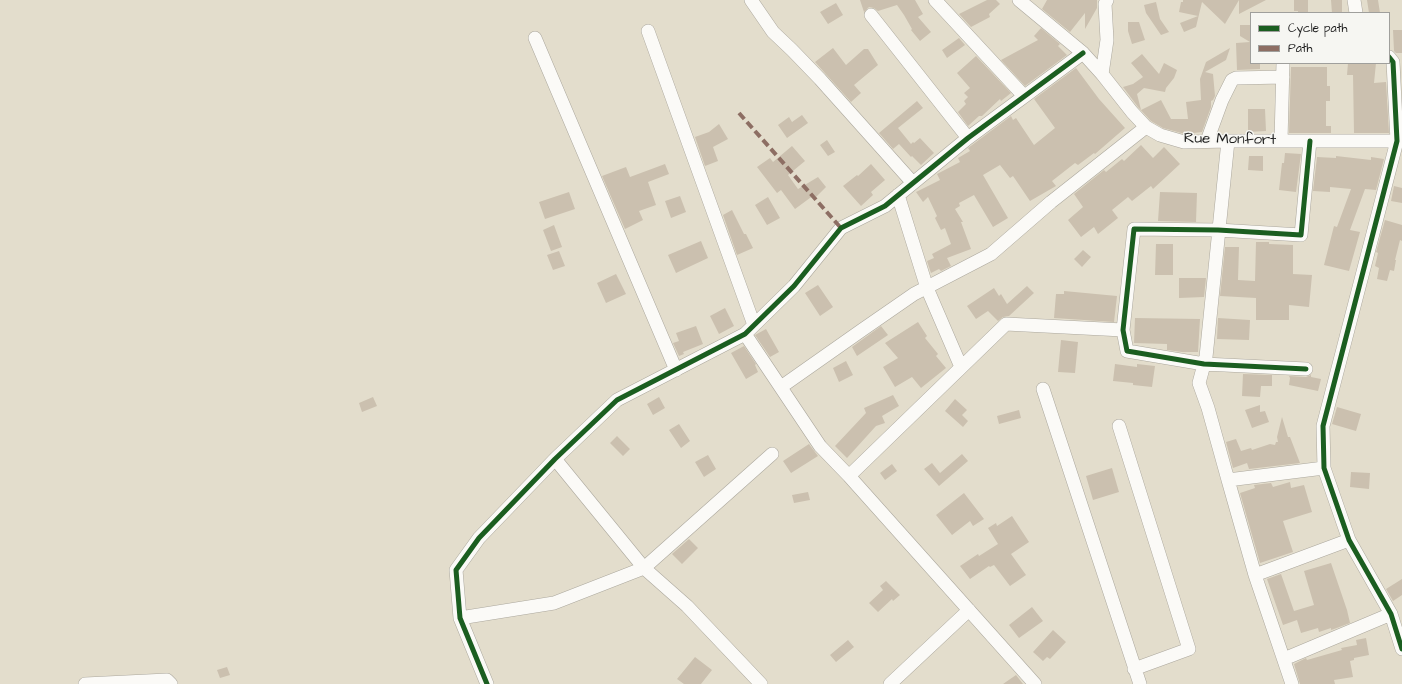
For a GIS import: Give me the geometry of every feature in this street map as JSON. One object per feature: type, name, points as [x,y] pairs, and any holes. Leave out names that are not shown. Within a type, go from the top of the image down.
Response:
[{"type":"street","points":[[751,0],[773,32],[820,79],[913,183]]},
{"type":"street","points":[[935,0],[1024,96]]},
{"type":"street","name":"Rue Monfort","points":[[1019,0],[1083,53],[1146,127],[1160,135],[1184,142],[1400,141]]},
{"type":"street","points":[[1102,74],[1107,40],[1105,4],[1107,0]]},
{"type":"street","points":[[1354,0],[1356,12]]},
{"type":"street","points":[[871,15],[968,138]]},
{"type":"street","points":[[648,31],[750,330],[781,387],[820,446],[849,476],[1035,684]]},
{"type":"street","points":[[535,38],[676,370]]},
{"type":"street","points":[[487,684],[460,618],[456,570],[479,538],[555,459],[617,400],[750,330],[794,286],[841,228],[885,206],[968,138],[1083,53]]},
{"type":"street","points":[[1390,58],[1393,62],[1400,141],[1323,426],[1324,468],[1349,540],[1391,614],[1402,649]]},
{"type":"street","points":[[1281,141],[1283,64]]},
{"type":"street","points":[[1207,141],[1215,117],[1232,80],[1236,78],[1283,77]]},
{"type":"street","points":[[781,387],[914,294],[991,254],[1052,202],[1146,127]]},
{"type":"street","points":[[1228,141],[1206,357],[1199,383],[1208,408],[1255,575],[1292,684]]},
{"type":"street","points":[[1306,369],[1204,364],[1127,351],[1123,330],[1134,229],[1218,230],[1301,235],[1310,141]]},
{"type":"street","points":[[898,195],[927,288],[961,368]]},
{"type":"street","points":[[849,476],[1006,324],[1123,330]]},
{"type":"street","points":[[1043,389],[1140,684]]},
{"type":"street","points":[[1119,426],[1189,648],[1134,669]]},
{"type":"street","points":[[460,618],[554,603],[644,568],[772,454]]},
{"type":"street","points":[[555,459],[644,568],[687,606],[761,684]]},
{"type":"street","points":[[1228,480],[1324,468]]},
{"type":"street","points":[[1255,575],[1349,540]]},
{"type":"street","points":[[890,684],[970,610]]},
{"type":"street","points":[[1284,659],[1391,614]]},
{"type":"street","points":[[85,684],[167,680],[171,684]]},
{"type":"building","points":[[860,0],[915,0],[923,14],[918,17],[931,32],[920,41],[911,30],[912,29],[897,5],[878,11],[869,7],[864,12]]},
{"type":"building","points":[[987,0],[996,0],[1000,4],[989,14],[990,17],[971,27],[959,14]]},
{"type":"building","points":[[1047,0],[1097,0],[1097,8],[1085,29],[1085,13],[1070,32],[1042,9]]},
{"type":"building","points":[[1183,0],[1239,0],[1225,24],[1202,2],[1196,27],[1184,32],[1180,23],[1198,16],[1179,12],[1181,2],[1183,2]]},
{"type":"building","points":[[1239,0],[1266,0],[1239,14]]},
{"type":"building","points":[[1294,0],[1308,0],[1308,12],[1294,11]]},
{"type":"building","points":[[1331,0],[1342,0],[1342,12],[1332,12]]},
{"type":"building","points":[[1367,0],[1378,0],[1380,12],[1369,12]]},
{"type":"building","points":[[1156,2],[1160,19],[1169,32],[1161,35],[1146,13],[1144,5]]},
{"type":"building","points":[[836,3],[843,15],[828,24],[820,12]]},
{"type":"building","points":[[1128,22],[1139,22],[1145,40],[1132,44],[1128,31]]},
{"type":"building","points":[[1240,25],[1250,25],[1250,42],[1240,36]]},
{"type":"building","points":[[1041,28],[1060,44],[1058,46],[1067,55],[1025,86],[1001,60],[1038,40],[1034,36]]},
{"type":"building","points":[[1393,30],[1402,30],[1402,53],[1396,53],[1394,51]]},
{"type":"building","points":[[959,38],[965,45],[947,58],[942,50]]},
{"type":"building","points":[[1250,42],[1250,64],[1260,64],[1260,69],[1237,70],[1236,43]]},
{"type":"building","points":[[833,48],[846,65],[864,49],[868,49],[878,65],[854,85],[861,93],[851,102],[815,62]]},
{"type":"building","points":[[1230,48],[1226,60],[1205,72],[1213,74],[1215,96],[1211,101],[1211,107],[1202,132],[1185,134],[1163,128],[1151,121],[1138,107],[1123,87],[1133,84],[1143,77],[1131,63],[1142,54],[1159,74],[1164,63],[1177,70],[1174,78],[1166,88],[1165,92],[1144,88],[1137,94],[1141,110],[1161,100],[1171,119],[1188,119],[1186,102],[1201,100],[1200,79],[1206,62]]},
{"type":"building","points":[[976,56],[1011,93],[1001,101],[1000,99],[982,116],[979,116],[968,126],[958,112],[966,104],[964,101],[968,97],[964,93],[970,88],[957,73]]},
{"type":"building","points":[[1348,64],[1376,64],[1374,83],[1386,82],[1389,133],[1354,133],[1353,75],[1347,75]]},
{"type":"building","points":[[1291,67],[1327,67],[1327,86],[1330,86],[1330,101],[1326,101],[1326,126],[1331,126],[1331,133],[1289,133]]},
{"type":"building","points":[[1076,68],[1099,99],[1125,128],[1095,154],[1094,153],[1078,165],[1075,163],[1052,181],[1056,186],[1030,201],[1013,176],[1010,178],[1000,165],[983,175],[1008,218],[993,227],[974,195],[959,203],[960,206],[955,209],[963,222],[961,222],[971,249],[947,258],[951,266],[941,271],[939,269],[931,273],[927,261],[934,258],[932,254],[951,244],[945,228],[941,230],[935,218],[937,216],[928,197],[923,202],[916,192],[940,180],[937,174],[960,162],[958,158],[970,151],[968,148],[1011,116],[1013,120],[1016,118],[1034,145],[1055,128],[1034,99]]},
{"type":"building","points":[[917,101],[923,108],[898,128],[911,144],[920,138],[934,153],[921,165],[899,144],[893,149],[879,133]]},
{"type":"building","points":[[1248,109],[1265,109],[1266,131],[1248,132]]},
{"type":"building","points":[[802,115],[808,123],[787,138],[778,125],[789,117],[792,122]]},
{"type":"building","points":[[719,124],[728,139],[713,147],[718,161],[705,166],[695,137],[709,132]]},
{"type":"building","points":[[827,140],[835,152],[828,156],[820,145]]},
{"type":"building","points":[[1141,145],[1153,158],[1164,147],[1180,164],[1153,189],[1151,186],[1132,201],[1128,197],[1112,210],[1118,218],[1098,234],[1094,227],[1081,237],[1068,220],[1083,207],[1074,194],[1104,170],[1106,172],[1122,159],[1124,161]]},
{"type":"building","points":[[792,146],[805,161],[788,175],[798,189],[818,177],[826,187],[816,197],[814,195],[795,209],[781,190],[777,193],[757,167],[770,158],[773,162]]},
{"type":"building","points":[[1285,153],[1301,154],[1296,192],[1279,190],[1282,163],[1284,163]]},
{"type":"building","points":[[1249,156],[1263,156],[1263,171],[1248,170]]},
{"type":"building","points":[[1336,156],[1371,160],[1371,157],[1384,159],[1376,190],[1365,189],[1350,230],[1360,232],[1349,271],[1324,265],[1334,226],[1337,227],[1351,189],[1330,187],[1330,192],[1313,191],[1317,157],[1336,158]]},
{"type":"building","points":[[665,164],[669,174],[648,182],[656,205],[639,211],[643,220],[625,229],[602,176],[626,167],[630,177]]},
{"type":"building","points":[[871,164],[885,180],[871,192],[873,195],[861,206],[843,186],[857,175],[858,176]]},
{"type":"building","points":[[1394,186],[1402,188],[1402,203],[1391,201]]},
{"type":"building","points":[[569,192],[575,209],[545,219],[539,202]]},
{"type":"building","points":[[1160,192],[1197,193],[1196,222],[1158,221]]},
{"type":"building","points":[[680,196],[686,212],[671,218],[665,201]]},
{"type":"building","points":[[768,197],[780,218],[767,225],[755,205]]},
{"type":"building","points":[[732,210],[753,248],[737,255],[723,215]]},
{"type":"building","points":[[1385,220],[1402,225],[1402,241],[1400,240],[1394,271],[1390,270],[1387,281],[1377,279],[1379,268],[1375,266],[1378,253],[1376,252]]},
{"type":"building","points":[[554,225],[562,247],[551,251],[543,230]]},
{"type":"building","points":[[701,241],[708,258],[676,273],[668,255]]},
{"type":"building","points":[[1256,242],[1293,245],[1293,274],[1312,275],[1309,307],[1289,305],[1289,320],[1256,320],[1256,298],[1220,296],[1225,247],[1239,247],[1238,280],[1255,281]]},
{"type":"building","points":[[1156,244],[1173,244],[1173,275],[1155,275]]},
{"type":"building","points":[[1083,250],[1091,257],[1082,267],[1074,259]]},
{"type":"building","points":[[559,251],[565,266],[553,270],[547,255]]},
{"type":"building","points":[[616,274],[626,294],[606,303],[597,283]]},
{"type":"building","points":[[1179,278],[1206,278],[1204,297],[1179,298]]},
{"type":"building","points":[[818,285],[833,307],[820,316],[805,293]]},
{"type":"building","points":[[1027,286],[1034,293],[1009,316],[1003,317],[998,321],[988,311],[976,319],[967,306],[994,288],[999,296],[1001,294],[1007,304]]},
{"type":"building","points":[[1064,291],[1117,296],[1114,322],[1054,318],[1056,294],[1064,294]]},
{"type":"building","points":[[725,308],[734,326],[719,334],[710,316]]},
{"type":"building","points":[[1135,318],[1200,319],[1198,352],[1167,350],[1167,344],[1134,343]]},
{"type":"building","points":[[1218,318],[1250,320],[1249,340],[1217,339]]},
{"type":"building","points":[[918,322],[927,336],[925,338],[938,354],[936,356],[946,368],[921,388],[912,377],[895,387],[883,367],[898,358],[885,343]]},
{"type":"building","points":[[696,326],[703,344],[683,352],[684,354],[679,356],[673,343],[679,341],[676,333]]},
{"type":"building","points":[[881,326],[888,335],[857,356],[852,347]]},
{"type":"building","points":[[766,329],[779,352],[770,357],[755,335]]},
{"type":"building","points":[[1061,340],[1078,342],[1075,373],[1058,372]]},
{"type":"building","points":[[744,346],[756,364],[755,365],[758,372],[746,379],[731,353]]},
{"type":"building","points":[[846,361],[853,375],[839,382],[833,368]]},
{"type":"building","points":[[1115,364],[1137,367],[1137,364],[1155,366],[1152,387],[1113,381]]},
{"type":"building","points":[[1243,374],[1272,375],[1272,386],[1261,386],[1260,397],[1242,396]]},
{"type":"building","points":[[1311,375],[1311,377],[1321,379],[1318,391],[1289,385],[1289,376],[1306,377]]},
{"type":"building","points":[[893,395],[899,406],[882,416],[885,423],[876,426],[847,458],[835,446],[866,413],[864,408]]},
{"type":"building","points":[[373,397],[377,406],[362,412],[359,403]]},
{"type":"building","points":[[659,397],[665,408],[653,415],[647,404]]},
{"type":"building","points":[[955,399],[967,410],[962,415],[968,421],[963,427],[945,411]]},
{"type":"building","points":[[1260,405],[1260,412],[1265,411],[1269,422],[1252,428],[1245,410]]},
{"type":"building","points":[[1337,407],[1361,414],[1356,431],[1332,424]]},
{"type":"building","points":[[1019,410],[1021,418],[999,424],[997,416]]},
{"type":"building","points":[[1282,417],[1288,437],[1290,437],[1300,463],[1249,469],[1247,463],[1233,468],[1226,442],[1236,439],[1241,451],[1251,448],[1252,450],[1270,444],[1275,445],[1276,442],[1278,442],[1277,437]]},
{"type":"building","points":[[679,424],[690,441],[681,448],[669,430]]},
{"type":"building","points":[[617,436],[630,449],[623,456],[610,443]]},
{"type":"building","points":[[809,444],[818,456],[791,473],[783,461]]},
{"type":"building","points":[[962,454],[968,461],[939,486],[924,469],[932,463],[940,473]]},
{"type":"building","points":[[708,455],[716,469],[704,477],[695,462]]},
{"type":"building","points":[[892,464],[897,471],[885,480],[880,473]]},
{"type":"building","points":[[1112,468],[1119,492],[1093,500],[1086,476]]},
{"type":"building","points":[[1351,472],[1370,473],[1369,489],[1350,487]]},
{"type":"building","points":[[1290,482],[1291,488],[1304,485],[1312,512],[1283,521],[1293,552],[1260,563],[1240,493],[1255,488],[1254,485],[1271,483],[1273,487]]},
{"type":"building","points":[[808,492],[810,500],[794,503],[792,495]]},
{"type":"building","points":[[964,493],[984,519],[973,526],[970,521],[952,535],[936,515]]},
{"type":"building","points":[[1012,516],[1029,542],[1011,554],[1026,575],[1010,586],[994,565],[989,566],[970,579],[960,566],[978,554],[979,556],[998,544],[988,528],[996,523],[997,526]]},
{"type":"building","points":[[689,539],[698,548],[682,564],[672,554]]},
{"type":"building","points":[[1331,563],[1350,623],[1331,630],[1331,628],[1319,632],[1318,628],[1301,633],[1297,620],[1283,625],[1267,579],[1281,574],[1294,611],[1314,605],[1304,571]]},
{"type":"building","points":[[1402,579],[1402,595],[1393,601],[1386,589]]},
{"type":"building","points":[[886,581],[900,595],[893,601],[892,599],[878,612],[869,603],[883,590],[880,586]]},
{"type":"building","points":[[1032,607],[1043,621],[1019,638],[1009,625]]},
{"type":"building","points":[[1053,630],[1066,642],[1050,659],[1047,657],[1043,661],[1033,652]]},
{"type":"building","points":[[1366,638],[1369,655],[1354,658],[1354,660],[1350,661],[1353,677],[1334,680],[1335,684],[1300,684],[1294,664],[1306,658],[1307,660],[1342,650],[1341,648],[1357,645],[1356,640]]},
{"type":"building","points":[[848,640],[854,647],[836,662],[830,655]]},
{"type":"building","points":[[695,657],[712,670],[701,684],[684,684],[677,679]]},
{"type":"building","points":[[227,667],[230,675],[220,678],[217,670]]},
{"type":"building","points":[[1016,675],[1023,684],[1003,684]]},
{"type":"marked path","points":[[739,113],[841,228]]},
{"type":"cycle path","points":[[487,684],[460,618],[456,570],[479,538],[555,459],[617,400],[745,334],[794,286],[841,228],[885,206],[968,138],[1083,53]]},
{"type":"cycle path","points":[[1390,58],[1393,62],[1397,141],[1323,426],[1324,468],[1349,540],[1391,614],[1402,649]]},
{"type":"cycle path","points":[[1306,369],[1204,364],[1127,351],[1123,330],[1134,229],[1218,230],[1301,235],[1310,141]]}]
